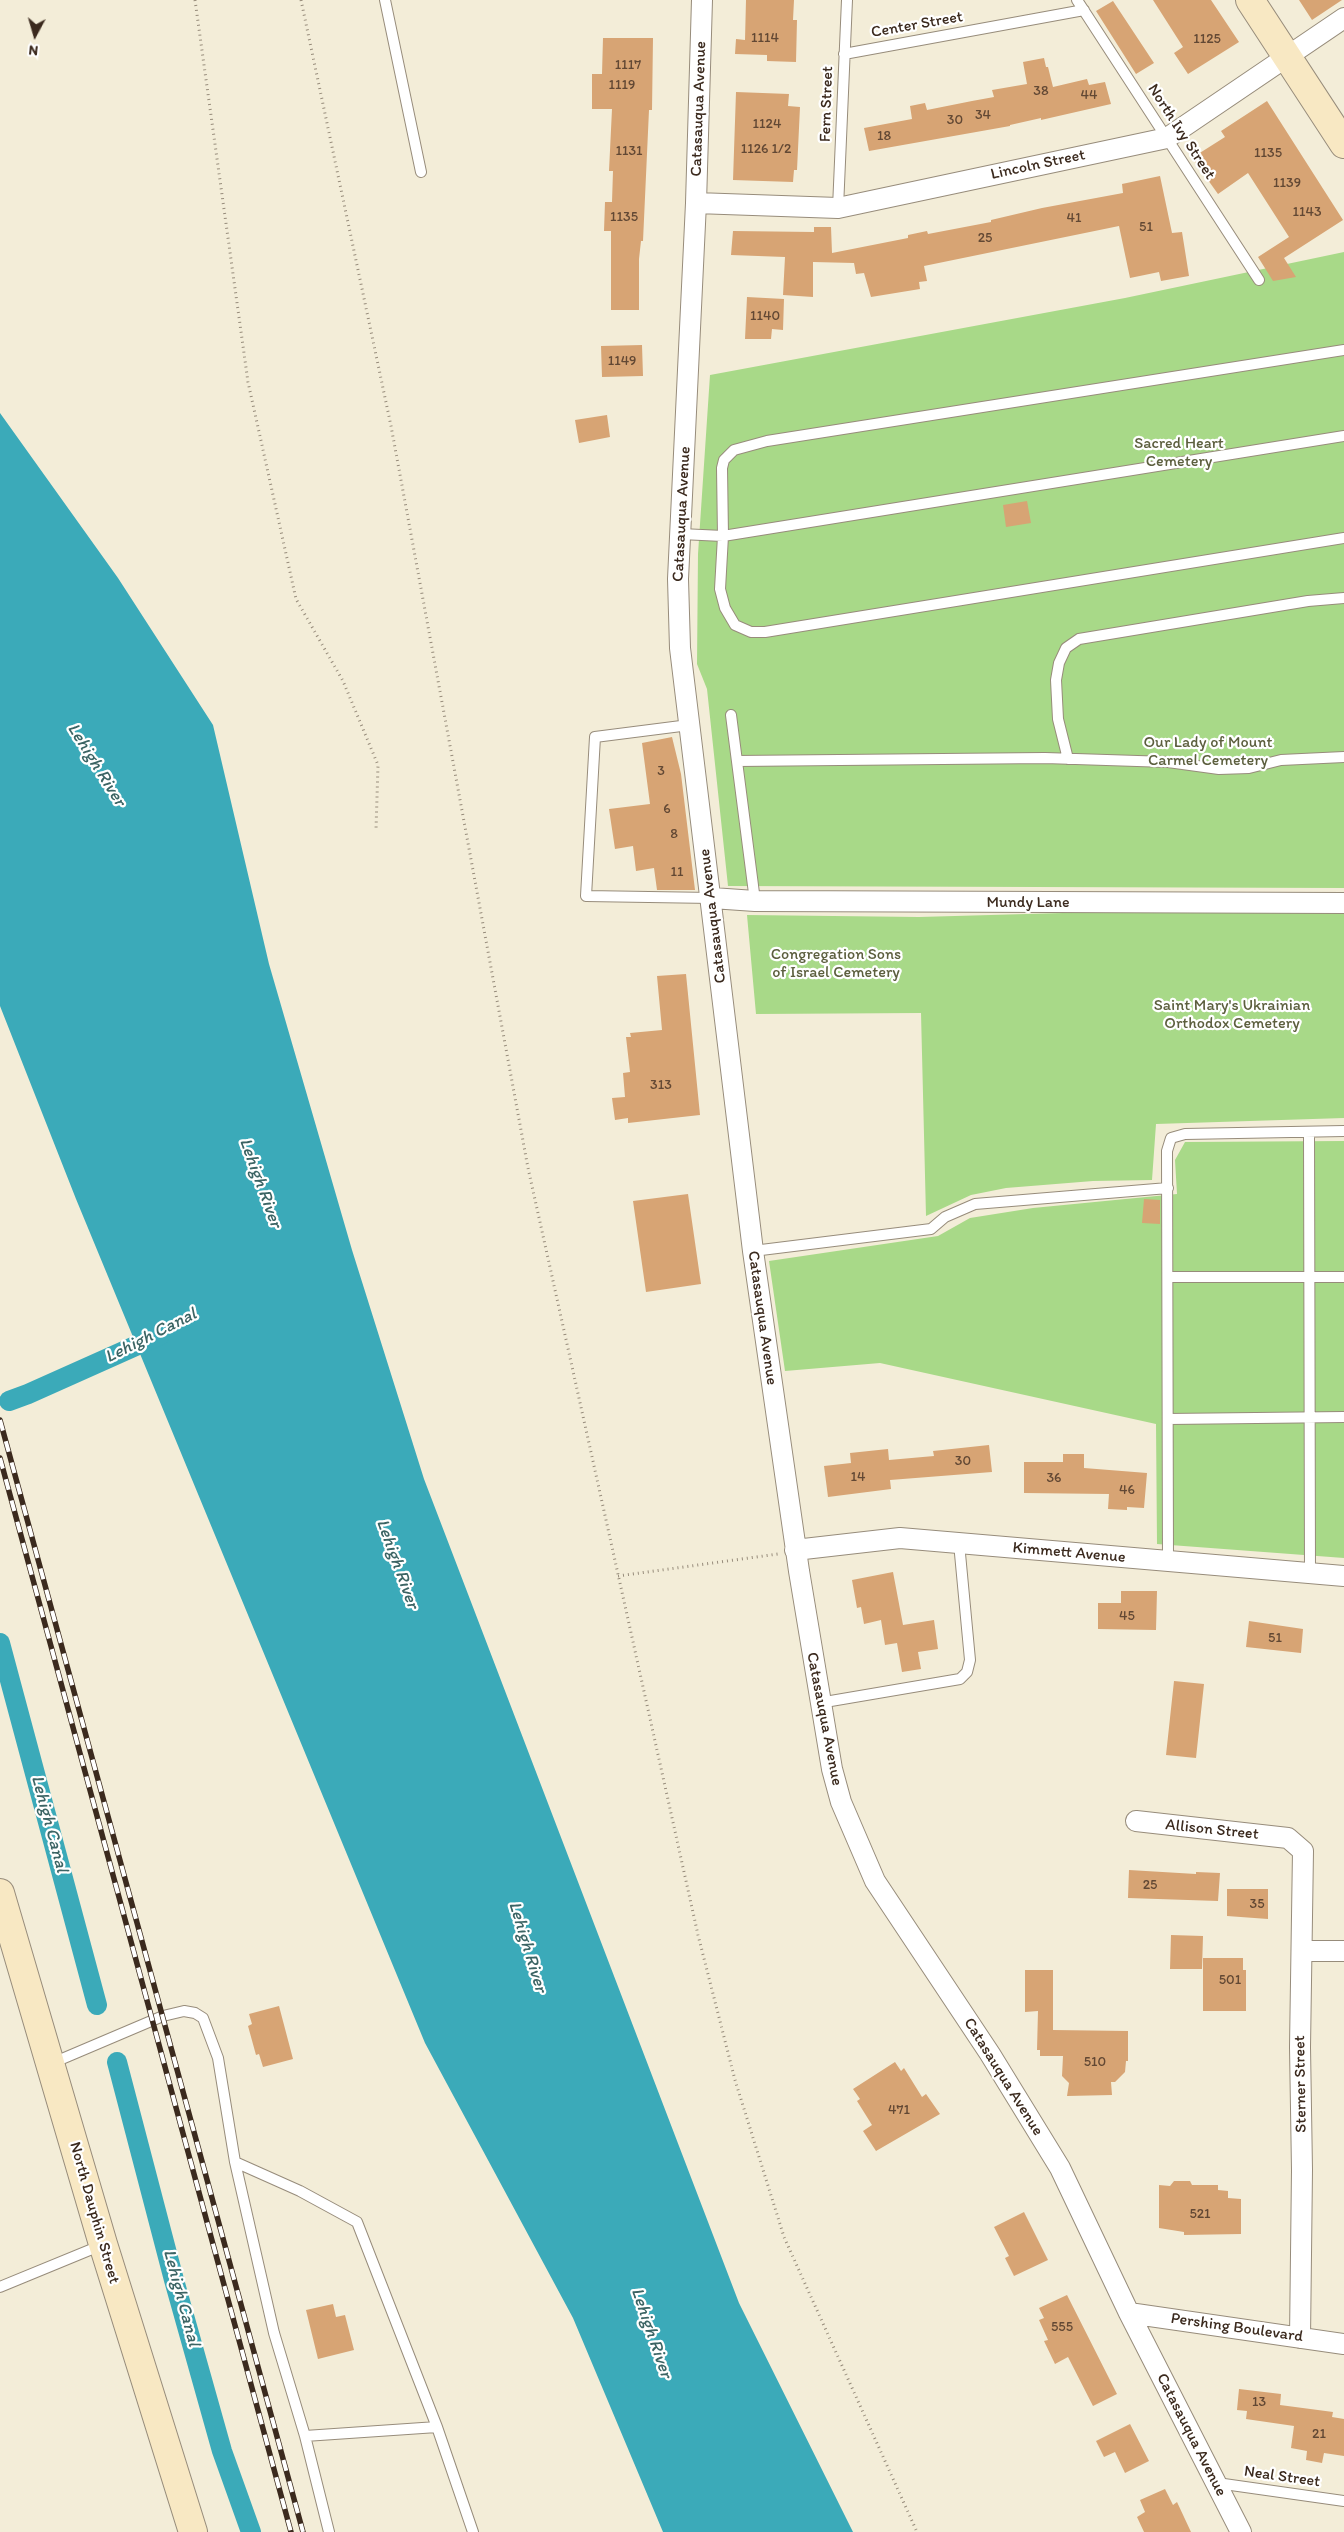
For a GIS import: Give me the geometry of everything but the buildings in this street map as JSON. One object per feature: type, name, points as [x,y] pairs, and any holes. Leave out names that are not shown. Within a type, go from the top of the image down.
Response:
[{"type":"street","name":"Catasauqua Avenue","points":[[702,0],[696,203],[678,579],[680,648],[712,898],[753,1251],[795,1550],[819,1703],[832,1769],[841,1802],[875,1881],[990,2054],[1060,2168],[1129,2313],[1240,2532]]},
{"type":"street","points":[[1250,0],[1344,144]]},
{"type":"street","name":"Lincoln Street","points":[[696,203],[838,208],[1167,138],[1286,55],[1344,18]]},
{"type":"street","name":"Mundy Lane","points":[[712,898],[755,901],[1344,903]]},
{"type":"street","name":"Kimmett Avenue","points":[[795,1550],[900,1538],[1344,1576]]},
{"type":"street","name":"Allison Street","points":[[1136,1821],[1288,1838]]},
{"type":"street","name":"Sterner Street","points":[[1288,1838],[1303,1851],[1300,2338]]},
{"type":"street","name":"North Dauphin Street","points":[[0,1893],[103,2244],[193,2532]]},
{"type":"street","points":[[1302,1951],[1344,1951]]},
{"type":"street","name":"Pershing Boulevard","points":[[1129,2313],[1344,2344]]},
{"type":"lane","points":[[385,0],[421,172]]},
{"type":"lane","name":"Fern Street","points":[[838,208],[846,0]]},
{"type":"lane","name":"North Ivy Street","points":[[1078,0],[1259,280]]},
{"type":"lane","name":"Center Street","points":[[844,54],[1084,10]]},
{"type":"lane","points":[[1344,350],[767,441],[734,450],[724,460],[722,468],[723,536],[720,589],[725,608],[735,625],[751,632],[758,632],[1344,538]]},
{"type":"lane","points":[[681,534],[723,536],[1344,436]]},
{"type":"lane","points":[[1068,759],[1058,719],[1056,680],[1059,663],[1066,648],[1079,639],[1308,601],[1344,598]]},
{"type":"lane","points":[[732,715],[755,901]]},
{"type":"lane","points":[[689,725],[595,737],[586,896],[712,898]]},
{"type":"lane","points":[[737,761],[1068,759],[1168,762],[1219,769],[1249,768],[1281,760],[1344,757]]},
{"type":"lane","points":[[1168,1561],[1167,1151],[1171,1138],[1185,1134],[1344,1131]]},
{"type":"lane","points":[[1309,1132],[1310,1574]]},
{"type":"lane","points":[[753,1251],[930,1229],[946,1217],[975,1204],[1168,1188]]},
{"type":"lane","points":[[1168,1277],[1344,1276]]},
{"type":"lane","points":[[1168,1419],[1344,1417]]},
{"type":"lane","points":[[819,1703],[960,1679],[967,1672],[970,1660],[959,1543]]},
{"type":"lane","points":[[49,2064],[163,2016],[184,2011],[195,2013],[202,2018],[218,2058],[235,2162],[274,2333],[305,2436],[329,2532]]},
{"type":"lane","points":[[235,2162],[300,2191],[356,2222],[437,2427],[473,2532]]},
{"type":"lane","points":[[0,2286],[103,2244]]},
{"type":"lane","points":[[305,2436],[437,2427]]},
{"type":"lane","name":"Neal Street","points":[[1216,2483],[1344,2501]]},
{"type":"path","points":[[195,0],[248,382],[296,600],[343,681],[378,765],[376,830]]},
{"type":"path","points":[[301,0],[390,426],[528,1168],[698,1935],[735,2080],[784,2237],[917,2532]]},
{"type":"path","points":[[618,1576],[795,1550]]},
{"type":"green space","points":[[1344,252],[1344,888],[728,886],[707,689],[697,664],[698,554],[710,375],[1125,298]]},
{"type":"green space","points":[[1278,907],[1344,911],[1344,1118],[1156,1124],[1152,1180],[1093,1181],[1006,1188],[971,1195],[926,1216],[921,1013],[756,1014],[747,915],[919,917]]},
{"type":"green space","points":[[1344,1141],[1344,1558],[1157,1544],[1156,1424],[880,1363],[785,1371],[769,1261],[938,1236],[970,1218],[1033,1208],[1177,1194],[1175,1160],[1185,1142]]},
{"type":"water","name":"Lehigh River","points":[[0,413],[118,578],[213,725],[269,964],[352,1250],[424,1479],[739,2303],[853,2532],[663,2532],[573,2318],[425,2043],[76,1199],[0,1006]]},
{"type":"waterway","name":"Lehigh Canal","points":[[9,1401],[160,1335]]},
{"type":"waterway","name":"Lehigh Canal","points":[[0,1643],[97,2005]]},
{"type":"waterway","name":"Lehigh Canal","points":[[117,2062],[174,2280],[222,2451],[251,2532]]},
{"type":"railway","points":[[0,1420],[303,2532]]},
{"type":"railway","points":[[0,1458],[291,2532]]},
{"type":"park label","name":"Sacred Heart Cemetery","points":[[1179,453]]},
{"type":"park label","name":"Our Lady of Mount Carmel Cemetery","points":[[1208,752]]},
{"type":"park label","name":"Congregation Sons of Israel Cemetery","points":[[836,964]]},
{"type":"park label","name":"Saint Mary's Ukrainian Orthodox Cemetery","points":[[1232,1015]]}]
